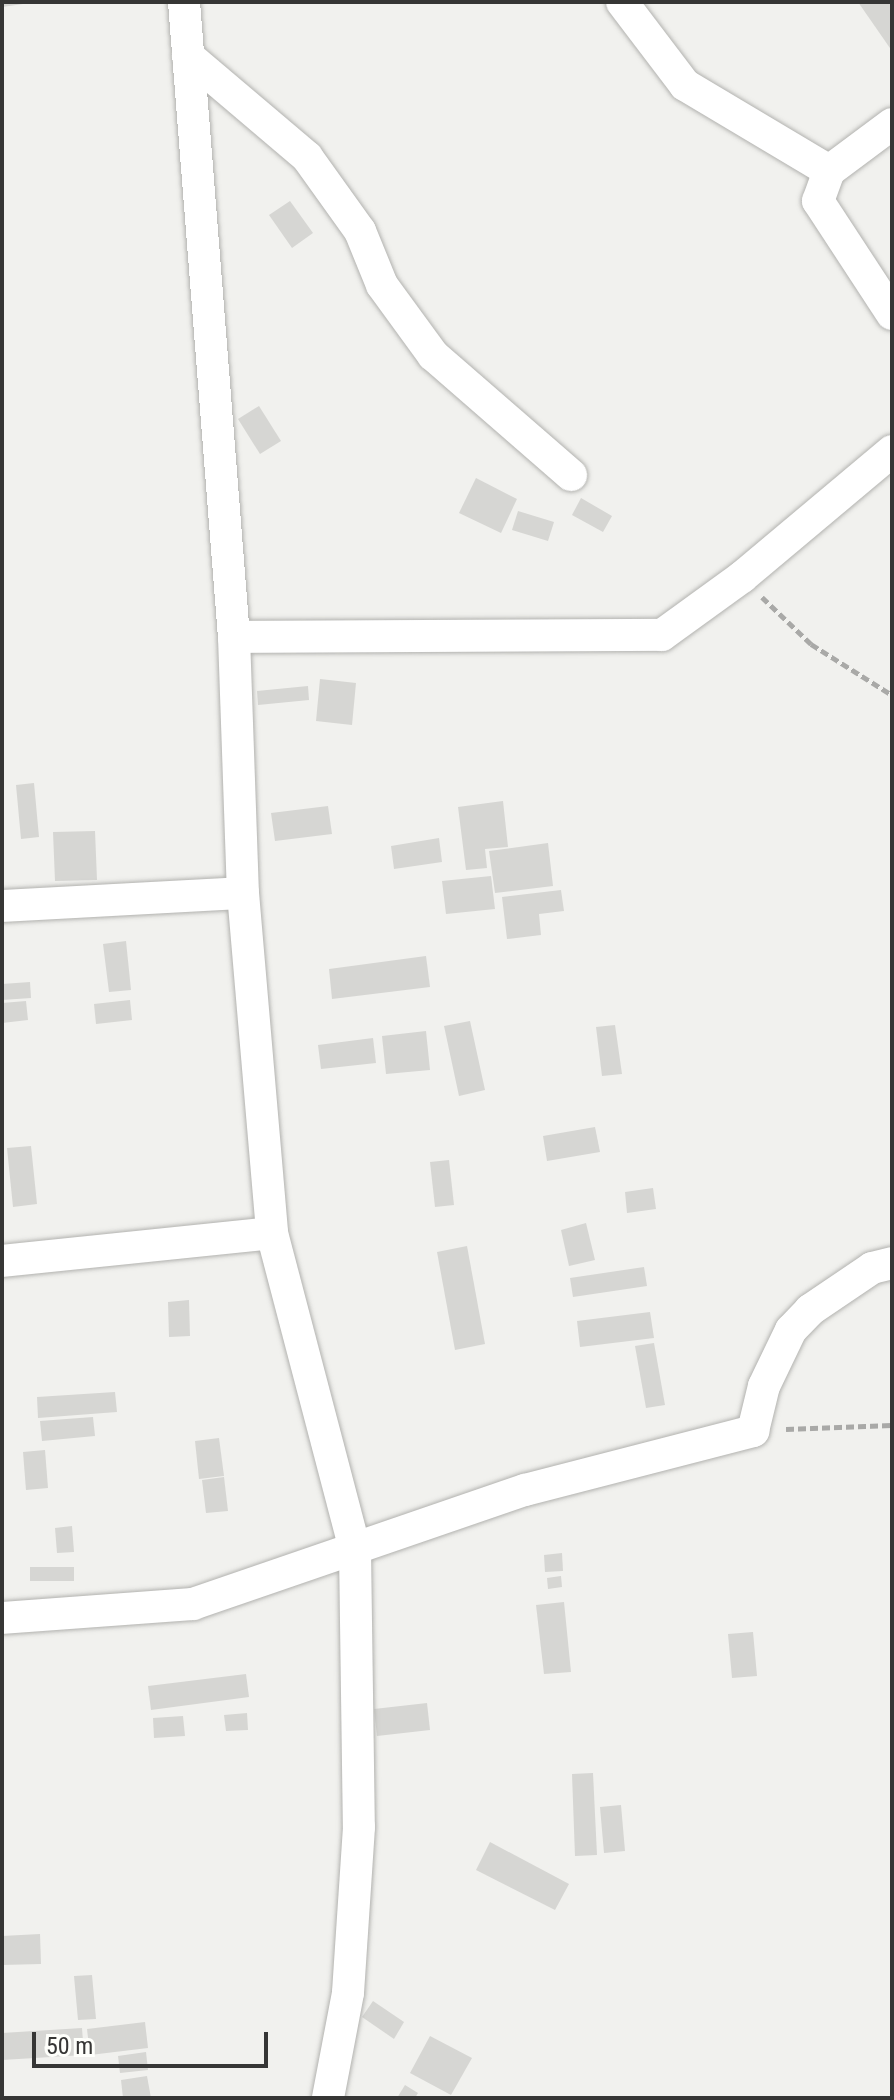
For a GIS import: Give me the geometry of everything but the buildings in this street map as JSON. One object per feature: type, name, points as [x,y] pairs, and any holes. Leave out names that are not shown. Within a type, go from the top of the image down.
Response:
[{"type":"street","points":[[184,2],[234,637],[243,893],[272,1233],[355,1550],[359,1827],[348,1993],[328,2098]]},
{"type":"street","points":[[622,2],[685,85],[829,171]]},
{"type":"street","points":[[188,56],[307,157],[360,231],[382,285],[433,355],[571,475]]},
{"type":"street","points":[[892,124],[829,171],[818,201],[892,314]]},
{"type":"street","points":[[234,637],[662,635],[742,577],[892,451]]},
{"type":"street","points":[[2,906],[243,893]]},
{"type":"street","points":[[2,1261],[272,1233]]},
{"type":"street","points":[[2,1618],[193,1604],[525,1490],[753,1431],[764,1386],[791,1330],[810,1310],[872,1268],[892,1263]]},
{"type":"path","points":[[742,577],[811,644],[892,695]]},
{"type":"path","points":[[753,1431],[892,1425]]}]
